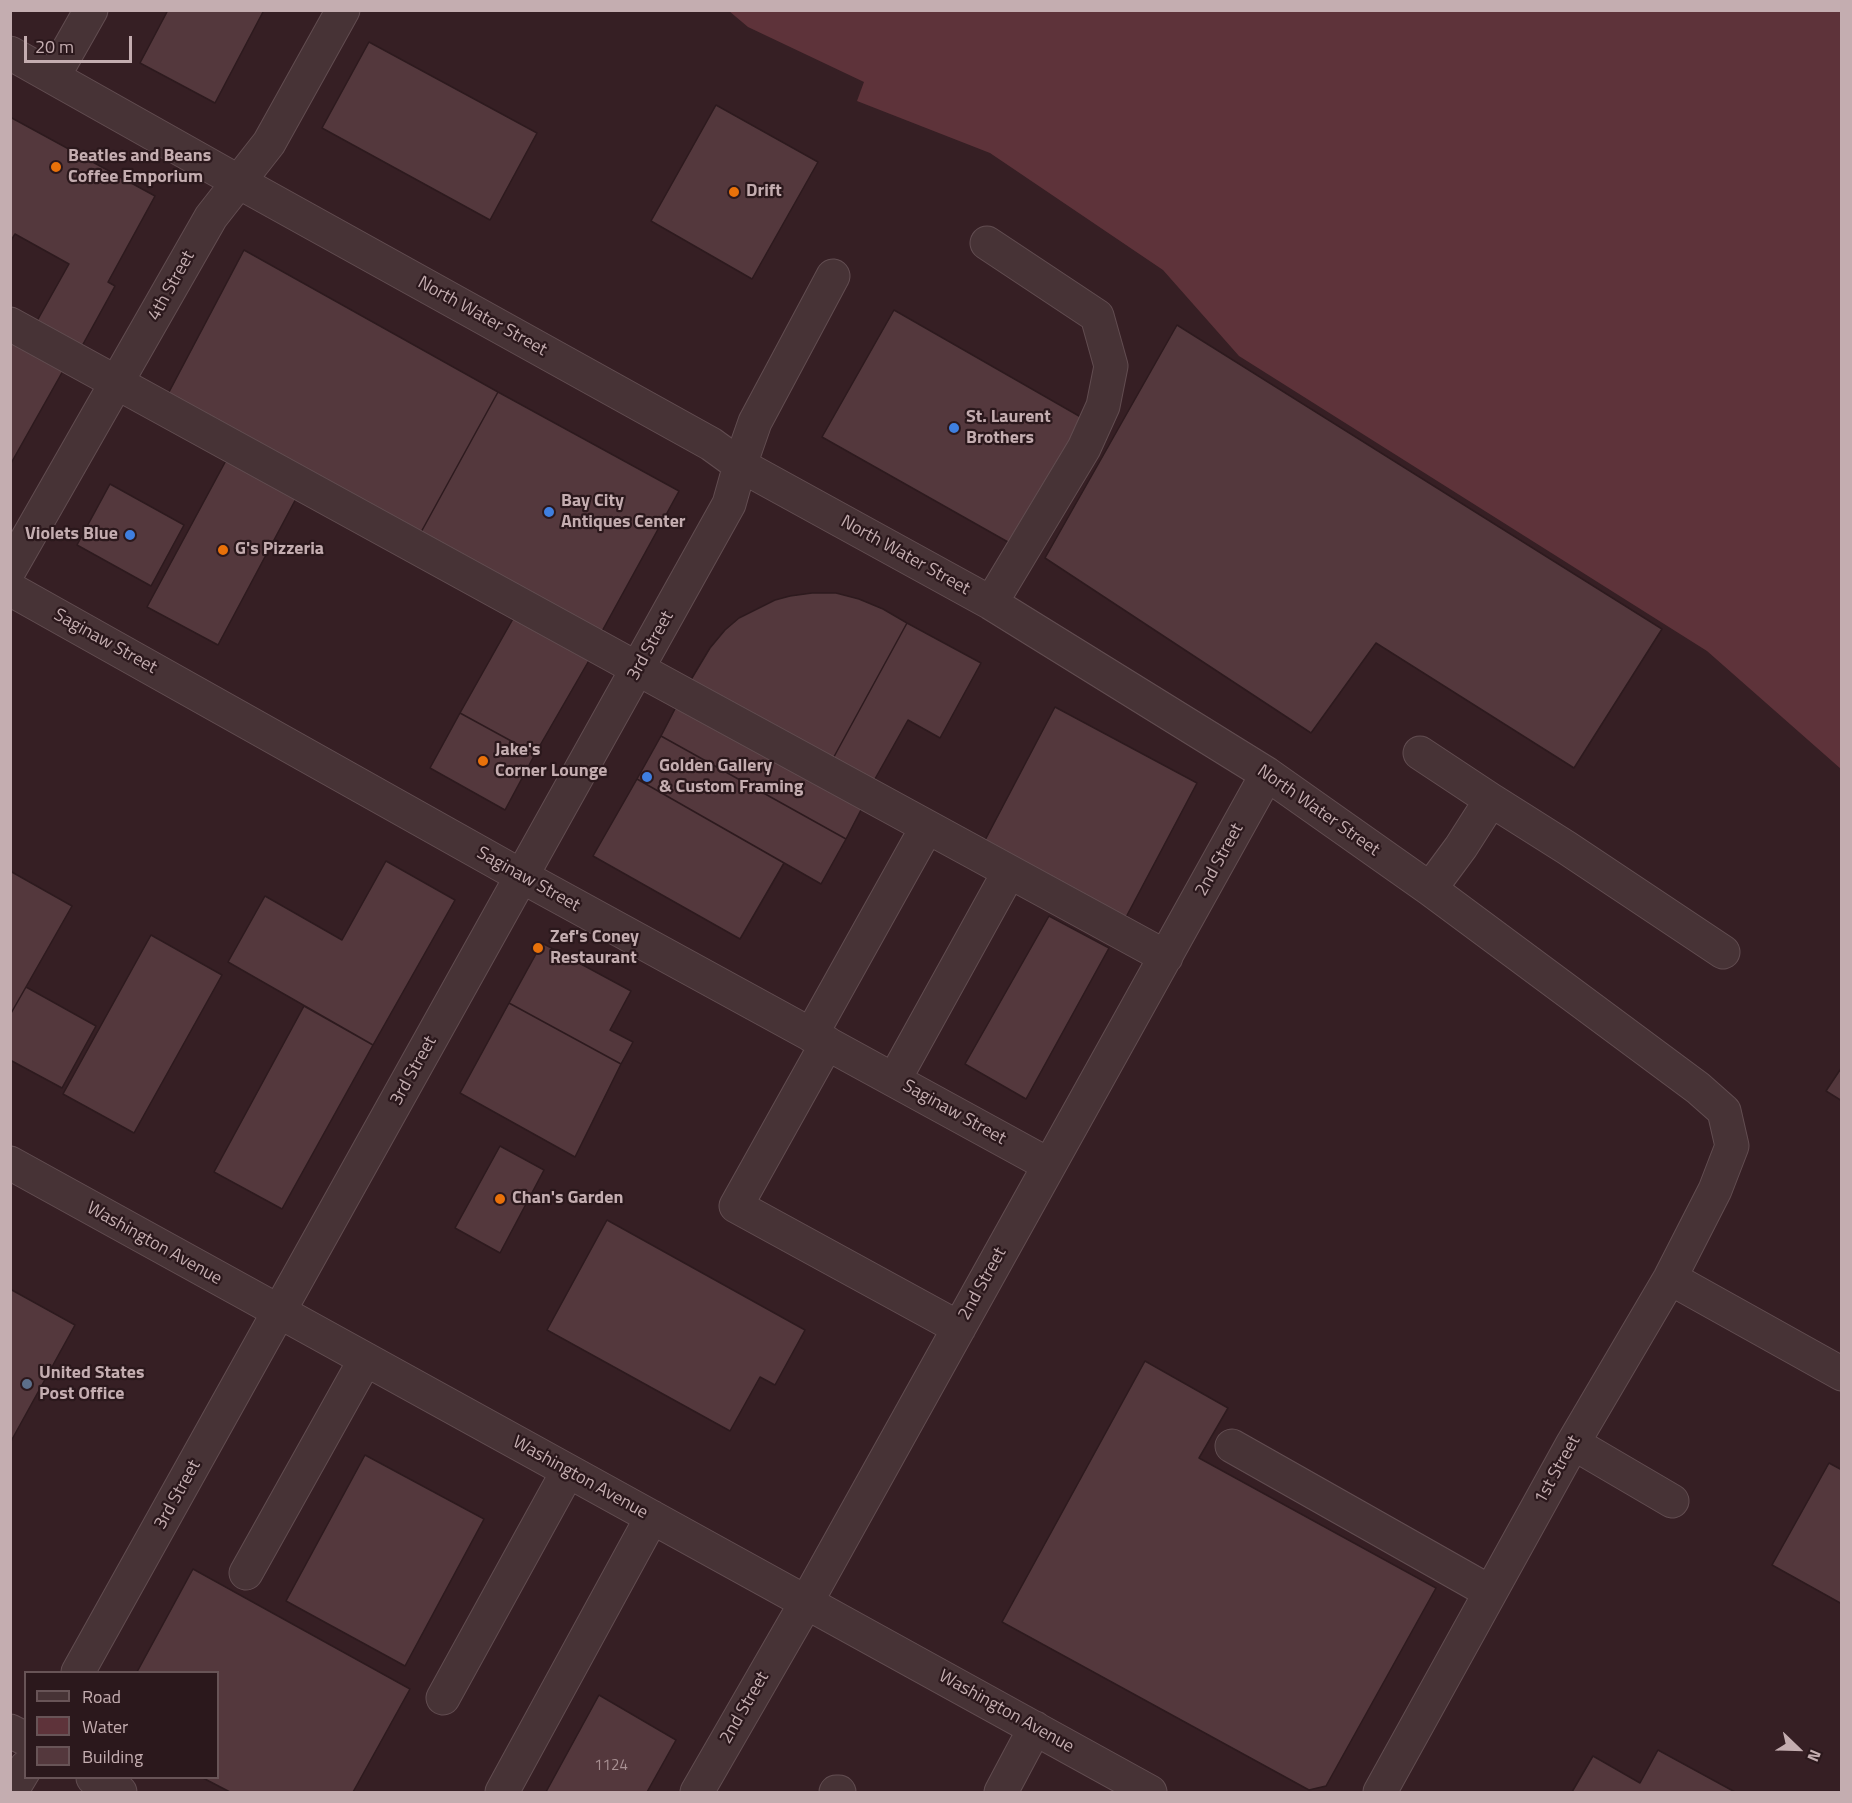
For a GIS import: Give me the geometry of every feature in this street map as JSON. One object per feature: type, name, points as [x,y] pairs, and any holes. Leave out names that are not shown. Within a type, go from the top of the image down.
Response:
[{"type":"street","points":[[53,77],[91,10]]},
{"type":"street","name":"4th Street","points":[[10,569],[211,217],[269,143],[343,10]]},
{"type":"street","name":"North Water Street","points":[[10,53],[711,444],[740,465],[991,603],[1267,774],[1430,890],[1698,1088],[1724,1111],[1732,1146]]},
{"type":"street","points":[[987,243],[1098,316],[1111,366],[1103,406],[1084,448],[991,603]]},
{"type":"street","name":"3rd Street","points":[[79,1671],[729,504],[755,422],[833,276]]},
{"type":"street","points":[[10,324],[1166,957]]},
{"type":"street","name":"Saginaw Street","points":[[10,589],[523,877],[1049,1165]]},
{"type":"street","points":[[1420,753],[1723,952]]},
{"type":"street","name":"2nd Street","points":[[697,1792],[807,1602],[1267,774]]},
{"type":"street","points":[[1430,890],[1491,800]]},
{"type":"street","points":[[927,827],[736,1206],[959,1328]]},
{"type":"street","points":[[894,1080],[1009,872]]},
{"type":"street","name":"1st Street","points":[[1380,1792],[1573,1443],[1670,1278],[1715,1190],[1732,1146]]},
{"type":"street","name":"Washington Avenue","points":[[10,1163],[1150,1792]]},
{"type":"street","points":[[1670,1278],[1842,1374]]},
{"type":"street","points":[[246,1573],[365,1360]]},
{"type":"street","points":[[1573,1443],[1672,1501]]},
{"type":"street","points":[[1232,1446],[1490,1592]]},
{"type":"street","points":[[443,1698],[568,1471]]},
{"type":"street","points":[[502,1792],[652,1517]]},
{"type":"street","points":[[1001,1792],[1035,1728]]},
{"type":"street","points":[[10,1731],[24,1739]]},
{"type":"street","points":[[11,1792],[24,1770]]},
{"type":"street","points":[[95,1779],[120,1792]]},
{"type":"water","points":[[729,11],[1841,11],[1841,769],[1707,651],[1239,356],[1163,270],[990,153],[857,101],[864,82],[748,27]]},
{"type":"building","points":[[168,10],[264,10],[215,103],[140,63]]},
{"type":"building","points":[[369,42],[537,133],[490,220],[322,128]]},
{"type":"building","name":"Drift","points":[[716,105],[818,162],[752,279],[651,221]]},
{"type":"building","points":[[10,117],[155,196],[108,282],[115,286],[82,346],[37,321],[69,264],[15,234],[10,242]]},
{"type":"building","points":[[244,250],[498,392],[420,534],[168,394]]},
{"type":"building","name":"St. Laurent Brothers","points":[[894,310],[1086,420],[1015,546],[822,437]]},
{"type":"building","points":[[1177,325],[1662,629],[1574,768],[1376,643],[1311,733],[1045,558]]},
{"type":"building","points":[[10,339],[64,369],[10,465]]},
{"type":"building","name":"Bay City Antiques Center","points":[[498,392],[679,491],[601,633],[420,534]]},
{"type":"building","name":"G's Pizzeria","points":[[229,455],[299,493],[218,645],[147,607]]},
{"type":"building","name":"Violets Blue","points":[[110,484],[184,525],[151,586],[77,545]]},
{"type":"building","points":[[812,593],[836,593],[859,599],[907,623],[830,764],[689,683],[710,648],[739,618],[775,600]]},
{"type":"building","points":[[514,617],[595,650],[535,754],[460,713]]},
{"type":"building","points":[[907,623],[981,663],[940,738],[908,720],[871,786],[830,764]]},
{"type":"building","points":[[677,705],[862,808],[846,839],[661,736]]},
{"type":"building","points":[[1055,707],[1197,783],[1124,921],[982,846]]},
{"type":"building","name":"Jake's Corner Lounge","points":[[460,713],[535,754],[505,810],[430,768]]},
{"type":"building","points":[[661,736],[846,839],[821,884],[637,779]]},
{"type":"building","points":[[637,779],[784,863],[740,939],[593,856]]},
{"type":"building","points":[[386,861],[455,900],[373,1045],[228,962],[265,896],[342,940]]},
{"type":"building","points":[[10,871],[72,906],[10,1015]]},
{"type":"building","points":[[1049,916],[1109,948],[1026,1099],[965,1064]]},
{"type":"building","points":[[151,935],[222,975],[134,1133],[63,1094]]},
{"type":"building","points":[[542,943],[631,991],[610,1030],[633,1042],[621,1064],[509,1003]]},
{"type":"building","points":[[26,987],[96,1026],[62,1088],[10,1060],[10,1015]]},
{"type":"building","points":[[509,1003],[621,1064],[575,1157],[460,1093]]},
{"type":"building","points":[[304,1006],[373,1045],[282,1209],[214,1172]]},
{"type":"building","points":[[1842,1067],[1842,1101],[1826,1091]]},
{"type":"building","name":"Chan's Garden","points":[[500,1146],[544,1170],[500,1253],[455,1228]]},
{"type":"building","points":[[607,1220],[805,1330],[775,1385],[760,1377],[730,1431],[547,1330]]},
{"type":"building","name":"United States Post Office","points":[[10,1289],[75,1325],[10,1443]]},
{"type":"building","points":[[1145,1361],[1228,1408],[1199,1458],[1436,1588],[1326,1786],[1309,1790],[1002,1622]]},
{"type":"building","points":[[365,1455],[484,1519],[405,1666],[286,1601]]},
{"type":"building","points":[[1829,1463],[1842,1470],[1842,1604],[1772,1565]]},
{"type":"building","points":[[193,1569],[410,1689],[353,1792],[230,1792],[205,1779],[219,1779],[219,1671],[138,1671]]},
{"type":"building","points":[[599,1695],[676,1740],[647,1792],[546,1792]]},
{"type":"building","points":[[1658,1750],[1735,1792],[1572,1792],[1593,1756],[1640,1783]]},
{"type":"place","name":"Beatles and Beans Coffee Emporium","points":[[56,167]]},
{"type":"place","name":"Drift","points":[[734,192]]},
{"type":"place","name":"St. Laurent Brothers","points":[[954,428]]},
{"type":"place","name":"Bay City Antiques Center","points":[[549,512]]},
{"type":"place","name":"Violets Blue","points":[[130,535]]},
{"type":"place","name":"G's Pizzeria","points":[[223,550]]},
{"type":"place","name":"Jake's Corner Lounge","points":[[483,761]]},
{"type":"place","name":"Golden Gallery & Custom Framing","points":[[647,777]]},
{"type":"place","name":"Zef's Coney Restaurant","points":[[538,948]]},
{"type":"place","name":"Chan's Garden","points":[[500,1199]]},
{"type":"place","name":"United States Post Office","points":[[27,1384]]}]
